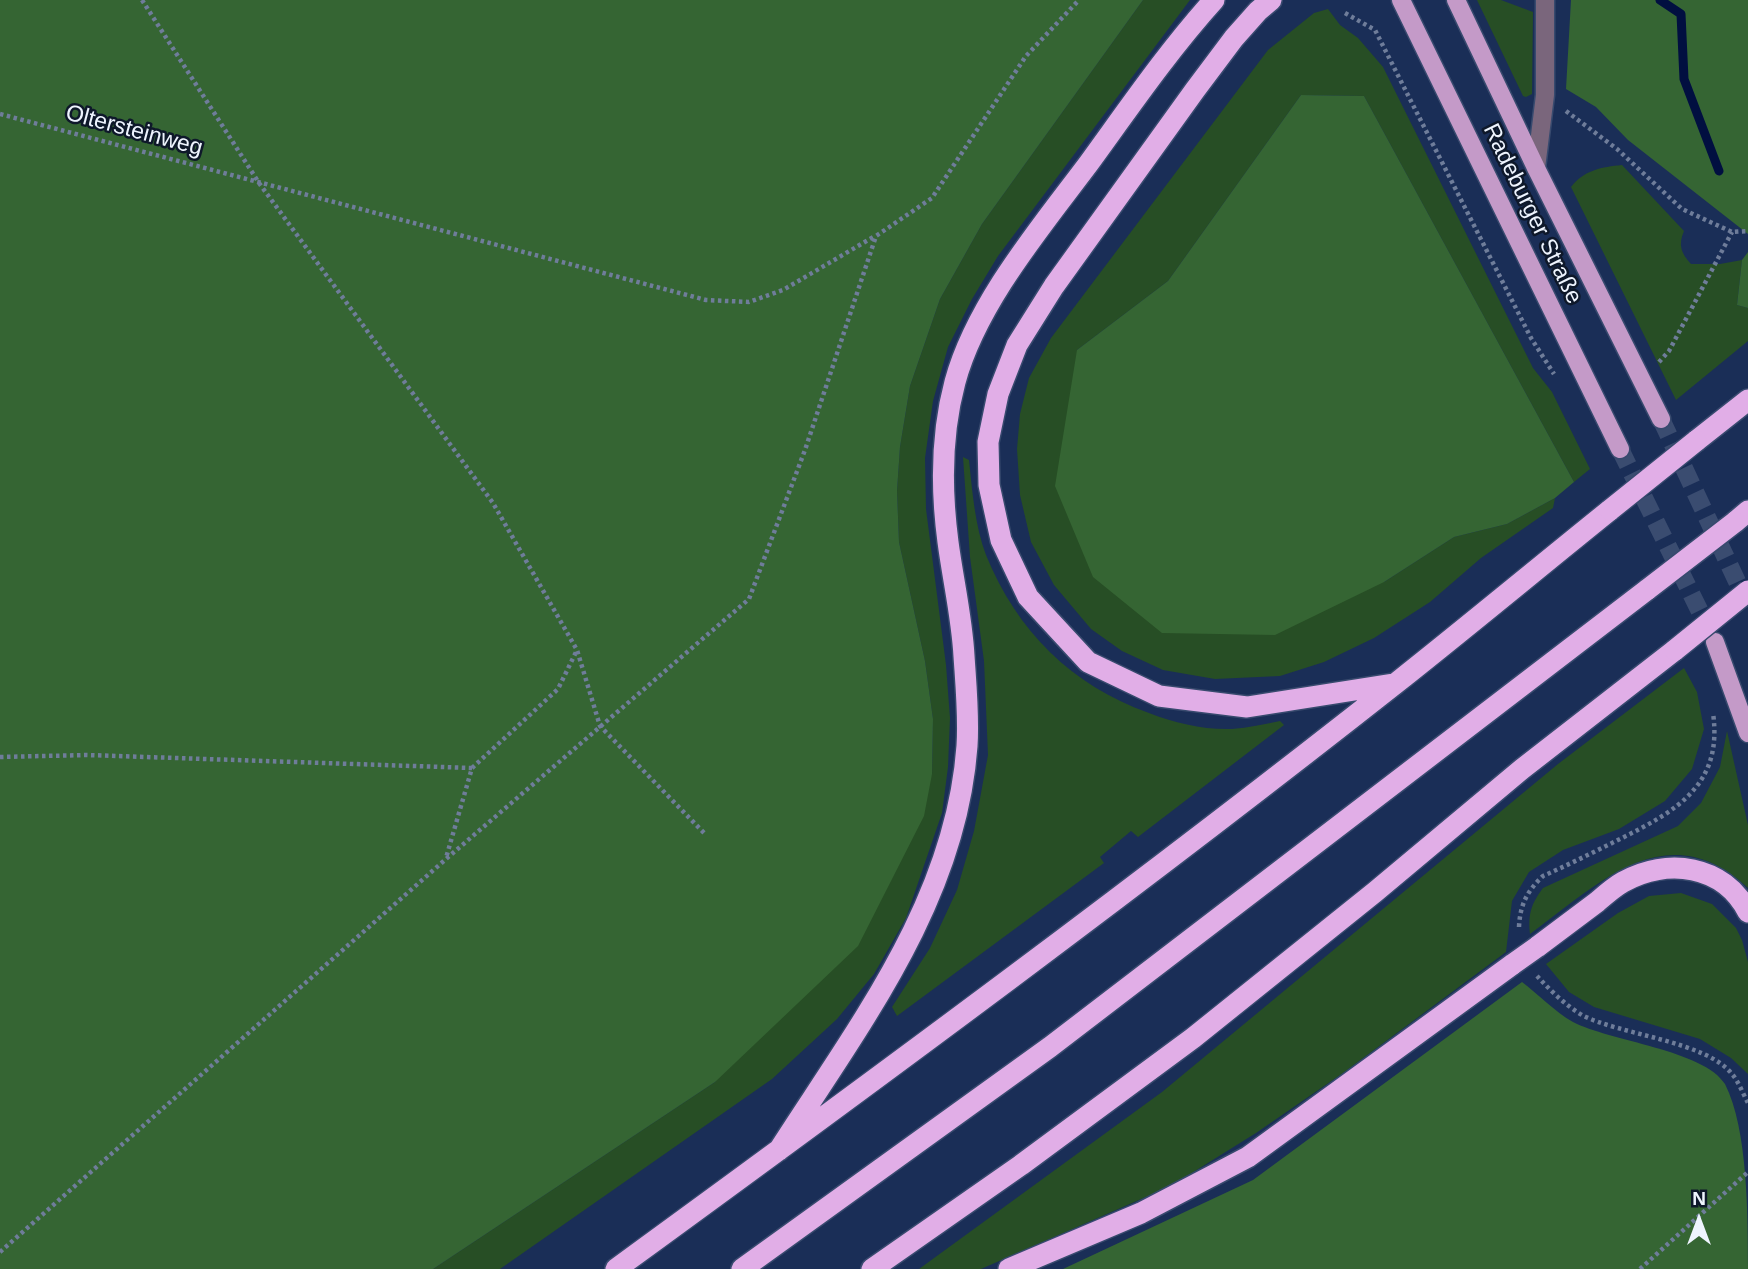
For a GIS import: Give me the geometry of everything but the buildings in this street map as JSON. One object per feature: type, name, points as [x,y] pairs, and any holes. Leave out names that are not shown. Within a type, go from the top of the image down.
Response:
[{"type":"highway","points":[[779,1150],[890,978],[927,904],[953,831],[967,746],[964,652],[947,539],[943,485],[946,433],[955,380],[976,328],[1017,260],[1162,64],[1214,0]]},
{"type":"highway","points":[[1271,0],[1234,38],[1195,90],[1054,286],[1017,345],[998,394],[988,442],[989,485],[1001,540],[1028,597],[1088,662],[1159,696],[1247,706],[1395,684]]},
{"type":"highway","points":[[616,1269],[1160,866],[1395,684],[1748,400]]},
{"type":"highway","points":[[742,1269],[1061,1038],[1742,517]]},
{"type":"highway","points":[[872,1269],[1021,1165],[1193,1038],[1376,892],[1522,769],[1748,591]]},
{"type":"highway","points":[[1009,1269],[1141,1213],[1248,1157],[1623,882],[1648,872],[1699,870],[1722,880],[1742,900],[1748,912]]},
{"type":"main road","name":"Radeburger Straße","points":[[1401,0],[1620,449]]},
{"type":"main road","name":"Radeburger Straße","points":[[1456,0],[1661,419]]},
{"type":"main road","points":[[1715,642],[1748,733]]},
{"type":"street","points":[[1536,168],[1545,95],[1545,0]]},
{"type":"path","points":[[142,0],[259,183],[493,503],[578,650],[600,726],[705,834]]},
{"type":"path","name":"Oltersteinweg","points":[[0,114],[706,300],[750,302],[783,290],[876,236],[932,198],[1026,56],[1079,0]]},
{"type":"path","points":[[1345,13],[1375,30],[1531,338],[1555,376]]},
{"type":"path","points":[[1545,95],[1617,149],[1682,209],[1732,232],[1748,231]]},
{"type":"path","points":[[1643,382],[1669,351],[1732,232]]},
{"type":"path","points":[[0,1252],[446,859],[749,599],[805,450],[876,236]]},
{"type":"path","points":[[446,859],[472,768],[558,689],[578,650]]},
{"type":"path","points":[[1519,932],[1520,910],[1530,889],[1543,876],[1665,816],[1690,795],[1706,773],[1715,742],[1710,705]]},
{"type":"path","points":[[0,757],[87,755],[472,768]]},
{"type":"path","points":[[1534,973],[1553,993],[1583,1015],[1714,1059],[1732,1073],[1748,1103]]},
{"type":"path","points":[[1640,1269],[1748,1172]]},
{"type":"green space","points":[[0,0],[1143,0],[982,224],[940,299],[910,386],[900,447],[897,491],[899,542],[925,661],[933,719],[932,774],[924,816],[858,946],[715,1082],[433,1269],[0,1269]]},
{"type":"green space","points":[[1143,0],[1190,0],[998,256],[948,347],[933,401],[925,458],[926,509],[946,665],[950,718],[948,767],[942,813],[906,918],[874,974],[837,1019],[772,1079],[500,1269],[433,1269],[715,1082],[932,774],[933,719],[925,661],[899,542],[897,491],[900,447],[910,386],[940,299],[982,224]]},
{"type":"green space","points":[[1477,0],[1501,0],[1533,12],[1532,94],[1523,96]]},
{"type":"green space","points":[[1571,0],[1748,0],[1748,234],[1628,140],[1596,107],[1566,89]]},
{"type":"green space","points":[[1328,9],[1340,25],[1358,38],[1383,67],[1533,368],[1552,392],[1590,469],[1574,482],[1364,96],[1301,95],[1168,281],[1077,350],[1384,582],[1454,537],[1507,524],[1555,498],[1553,508],[1481,558],[1430,602],[1374,638],[1324,662],[1280,676],[1215,679],[1163,670],[1122,651],[1091,629],[1054,585],[1031,542],[1020,495],[1017,449],[1020,414],[1029,378],[1051,338],[1268,50],[1314,13]]},
{"type":"green space","points":[[1301,95],[1364,96],[1574,482],[1555,498],[1507,524],[1454,537],[1384,582],[1275,635],[1162,633],[1093,577],[1055,486],[1077,350],[1168,281]]},
{"type":"green space","points":[[1622,165],[1684,231],[1682,249],[1691,264],[1720,264],[1742,260],[1737,305],[1748,308],[1748,341],[1676,400],[1571,187],[1594,170]]},
{"type":"green space","points":[[1748,252],[1748,308],[1737,305],[1742,260]]},
{"type":"green space","points":[[963,457],[969,460],[974,508],[982,544],[999,582],[1031,631],[1071,671],[1121,701],[1179,723],[1221,729],[1280,721],[1284,725],[1138,837],[1131,831],[1100,857],[1104,863],[897,1016],[892,1007],[930,948],[957,890],[974,831],[988,755],[984,661],[970,557]]},
{"type":"green space","points":[[1684,668],[1697,692],[1704,729],[1692,769],[1665,801],[1619,829],[1563,850],[1529,872],[1512,901],[1506,952],[1343,1073],[1256,1133],[1171,1186],[981,1269],[919,1269],[1162,1092],[1558,764]]},
{"type":"green space","points":[[1727,731],[1748,825],[1748,888],[1718,866],[1689,856],[1661,856],[1634,864],[1608,877],[1530,934],[1531,910],[1543,888],[1678,826],[1701,803],[1720,767]]},
{"type":"green space","points":[[1681,893],[1712,904],[1736,928],[1742,940],[1748,962],[1748,1074],[1731,1058],[1700,1039],[1594,1007],[1569,992],[1546,964],[1618,913],[1649,896]]},
{"type":"green space","points":[[1522,982],[1573,1022],[1677,1054],[1714,1072],[1725,1084],[1733,1103],[1742,1149],[1747,1199],[1748,1269],[1063,1269],[1253,1180]]},
{"type":"waterway","points":[[1660,0],[1681,14],[1684,79],[1719,171]]},
{"type":"tunnel","points":[[1661,419],[1748,605]]},
{"type":"tunnel","points":[[1620,449],[1711,634]]}]
